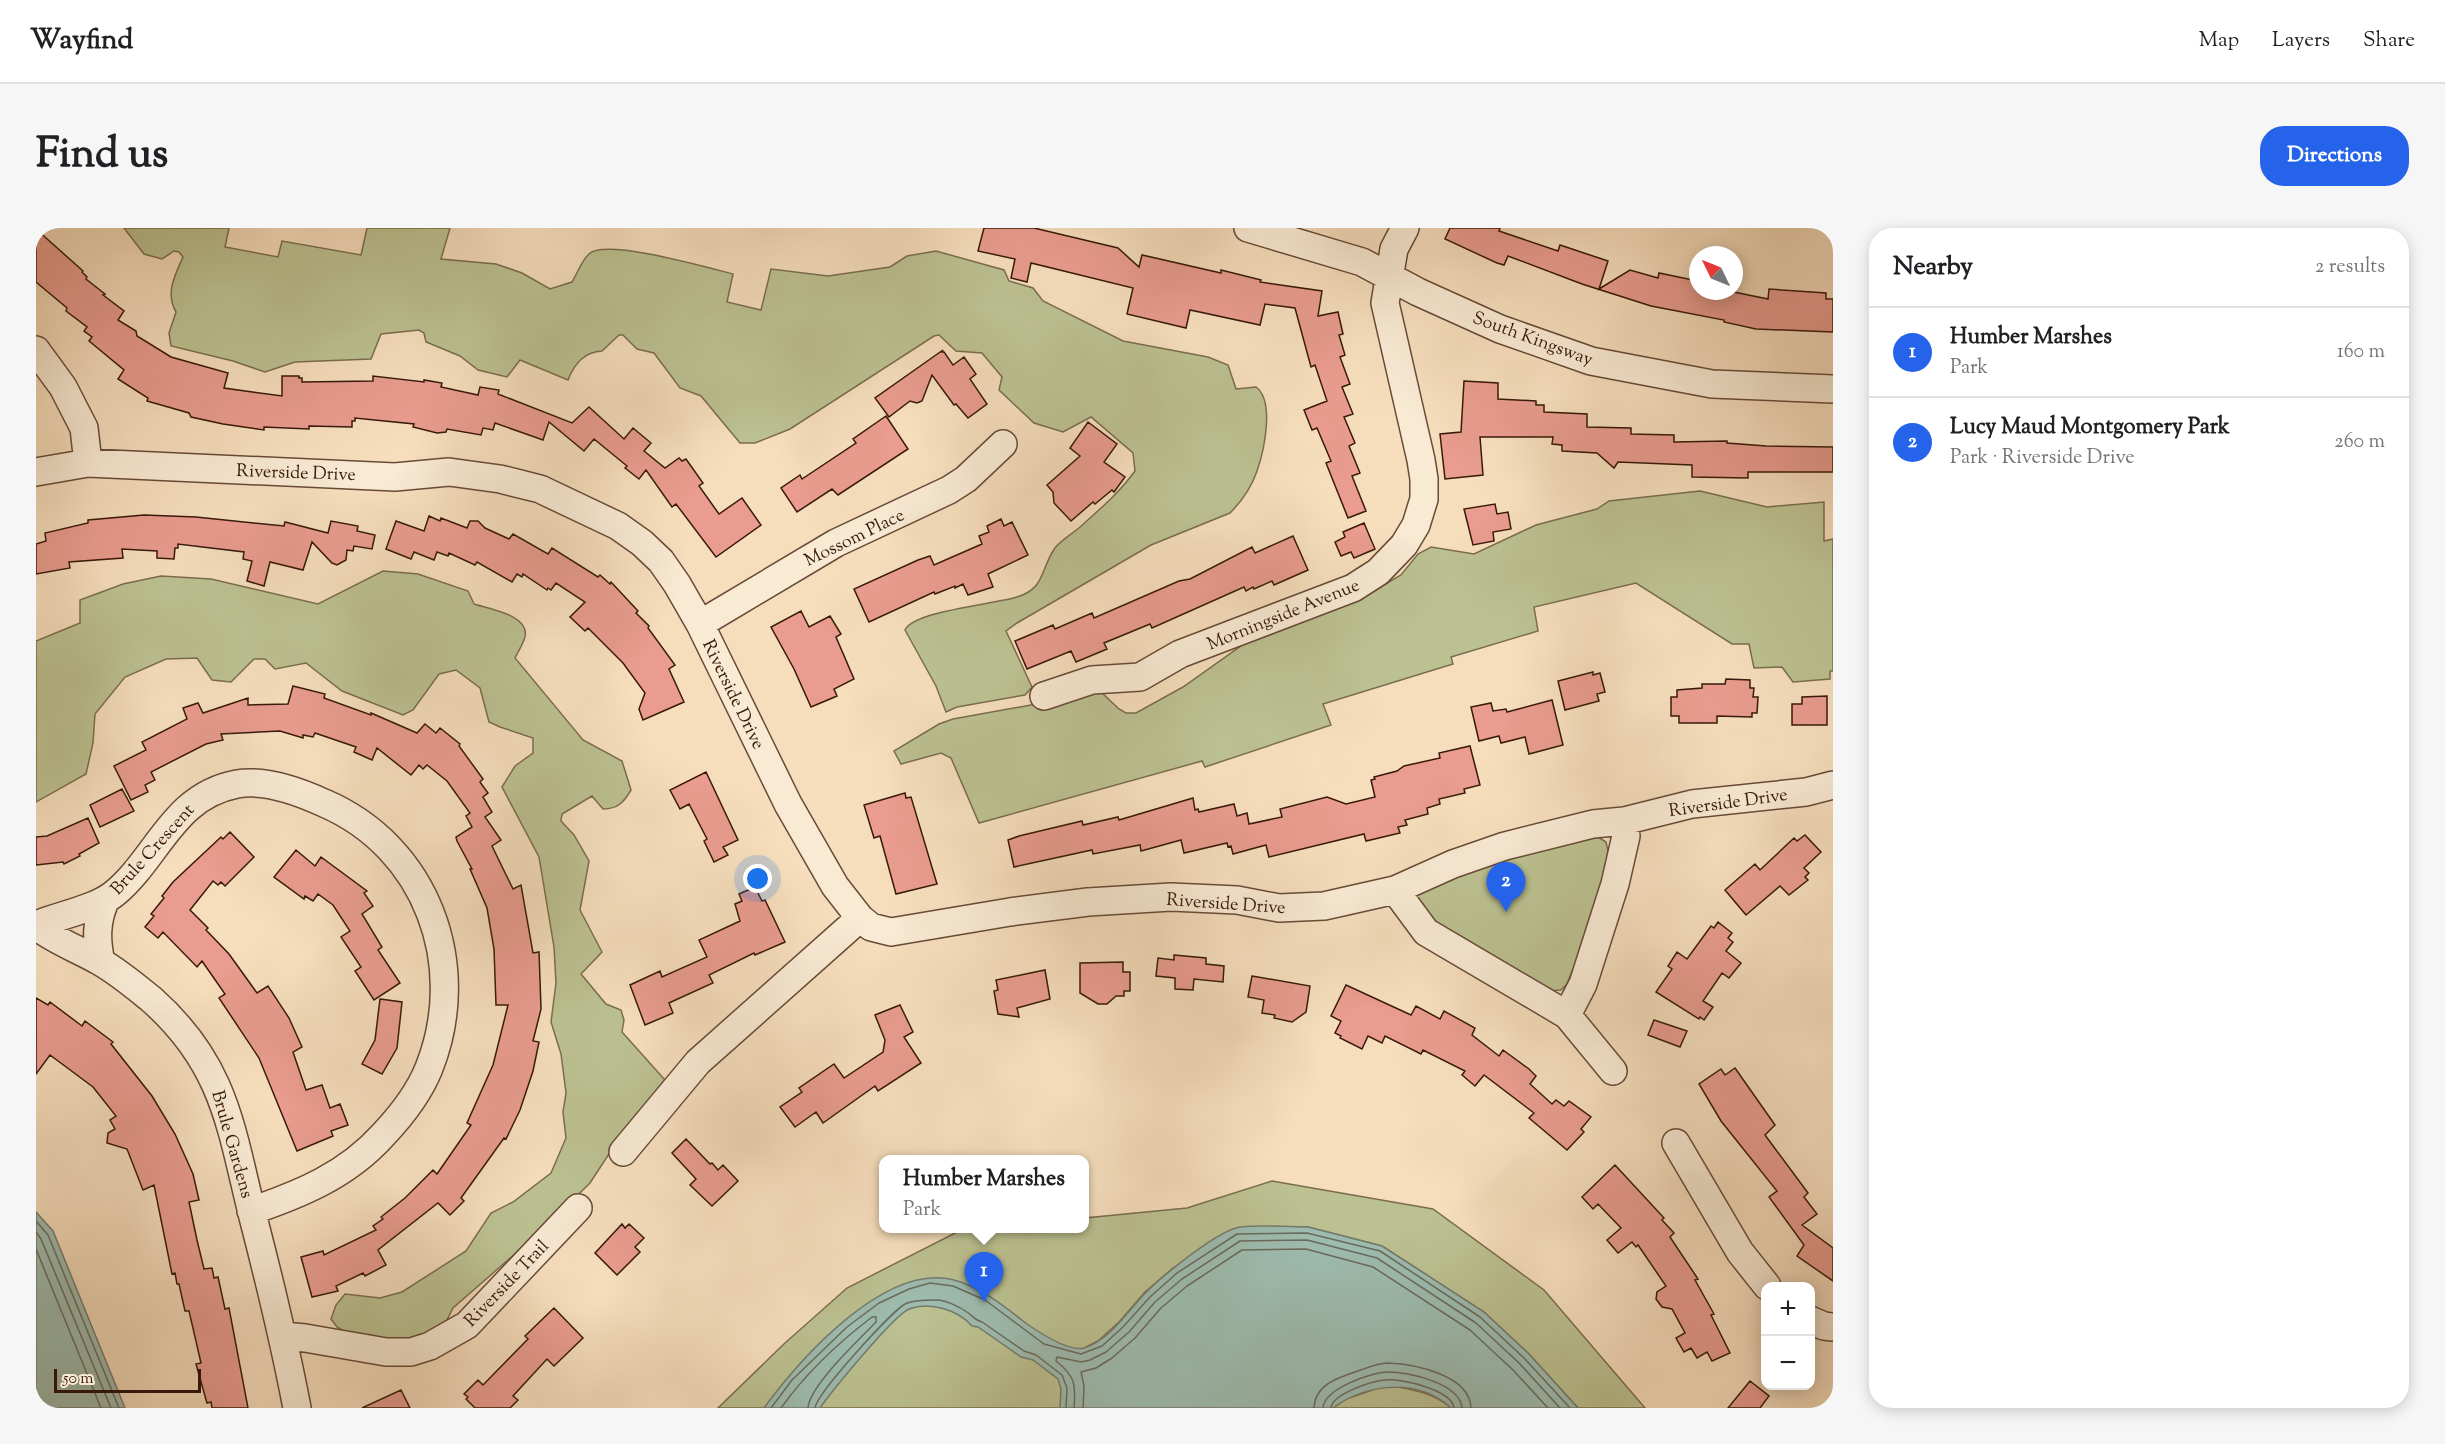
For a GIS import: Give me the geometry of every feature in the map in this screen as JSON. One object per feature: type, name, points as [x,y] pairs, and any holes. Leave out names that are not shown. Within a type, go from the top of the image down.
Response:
[{"type":"street","name":"South Kingsway","points":[[1248,228],[1362,262],[1500,329],[1591,361],[1712,384],[1833,389]]},
{"type":"street","name":"Morningside Avenue","points":[[1044,696],[1092,680],[1140,677],[1180,654],[1353,588],[1378,572],[1404,545],[1418,518],[1424,499],[1424,479],[1385,303],[1394,249],[1405,228]]},
{"type":"street","points":[[36,350],[63,387],[84,428],[87,463]]},
{"type":"street","name":"Mossom Place","points":[[700,624],[836,543],[949,490],[966,479],[1003,444]]},
{"type":"street","name":"Riverside Drive","points":[[36,472],[87,463],[395,477],[448,472],[520,483],[559,497],[618,526],[642,543],[666,569],[700,624],[788,804],[835,886],[860,918],[871,927],[891,932],[1088,902],[1171,897],[1237,900],[1279,908],[1302,908],[1352,901],[1395,890],[1453,864],[1505,846],[1593,824],[1624,821],[1692,804],[1806,792],[1833,785]]},
{"type":"street","name":"Brule Crescent","points":[[36,926],[105,901],[128,880],[183,811],[209,793],[240,783],[288,789],[346,812],[370,828],[393,850],[425,898],[435,926],[443,961],[444,1005],[429,1068],[416,1092],[383,1136],[347,1168],[317,1186],[251,1211]]},
{"type":"street","points":[[1567,1015],[1583,984],[1615,884],[1626,836],[1624,821]]},
{"type":"street","points":[[1395,890],[1426,932],[1567,1015],[1613,1071]]},
{"type":"street","name":"Brule Crescent","points":[[101,962],[97,944],[97,927],[105,901]]},
{"type":"street","points":[[623,1152],[698,1062],[860,918]]},
{"type":"street","name":"Brule Gardens","points":[[36,926],[46,934],[101,962],[151,999],[196,1048],[211,1073],[225,1105],[237,1145],[251,1211],[283,1336],[297,1408]]},
{"type":"street","points":[[1676,1143],[1740,1252],[1763,1282]]},
{"type":"street","name":"Riverside Trail","points":[[283,1336],[386,1352],[411,1352],[430,1346],[467,1325],[578,1208]]},
{"type":"street","points":[[1815,1322],[1833,1327]]},
{"type":"green space","points":[[124,228],[229,228],[225,247],[278,257],[282,241],[361,255],[367,228],[450,228],[441,259],[496,264],[522,273],[550,289],[572,282],[589,254],[599,250],[615,250],[658,256],[733,274],[727,302],[761,310],[771,269],[828,276],[890,267],[907,256],[936,251],[1004,270],[1009,281],[1033,288],[1043,301],[1123,341],[1208,357],[1228,365],[1236,389],[1256,387],[1262,394],[1267,414],[1262,451],[1252,482],[1230,513],[1151,545],[1006,631],[1032,687],[1025,695],[957,707],[946,712],[936,686],[905,630],[911,623],[938,613],[1017,597],[1038,583],[1057,545],[1095,514],[1135,471],[1133,453],[1091,417],[1063,432],[1034,423],[999,390],[1002,377],[982,353],[956,351],[939,335],[934,336],[790,429],[755,443],[740,443],[701,396],[680,388],[654,353],[637,349],[623,335],[619,335],[602,351],[585,356],[580,360],[568,380],[520,360],[507,377],[478,370],[460,356],[426,342],[424,333],[419,330],[381,334],[371,359],[295,362],[265,372],[233,361],[171,346],[169,333],[176,312],[171,291],[174,277],[183,257],[179,252],[174,251],[162,259],[144,254]]},
{"type":"green space","points":[[1700,491],[1767,507],[1824,502],[1824,541],[1833,539],[1833,671],[1830,671],[1830,679],[1793,682],[1782,667],[1754,668],[1749,644],[1732,644],[1636,583],[1534,607],[1538,631],[1451,657],[1453,664],[1323,704],[1331,725],[1205,767],[1202,761],[979,823],[951,758],[941,753],[901,764],[894,751],[939,724],[953,719],[1031,705],[1078,693],[1095,691],[1102,693],[1119,709],[1126,713],[1136,713],[1183,687],[1248,641],[1370,593],[1401,575],[1418,554],[1431,547],[1474,554],[1536,525],[1597,509],[1609,501]]},
{"type":"green space","points":[[383,571],[418,574],[468,591],[474,604],[515,618],[525,629],[525,637],[515,658],[583,740],[622,761],[631,790],[620,804],[613,808],[603,809],[592,796],[562,814],[561,821],[574,835],[589,861],[580,910],[602,952],[581,974],[606,1004],[621,1010],[624,1020],[622,1032],[665,1080],[624,1131],[590,1183],[540,1232],[453,1308],[445,1324],[407,1345],[362,1341],[337,1327],[331,1319],[336,1305],[345,1294],[380,1298],[402,1292],[466,1251],[491,1213],[513,1202],[551,1173],[566,1138],[563,1112],[566,1093],[561,1054],[551,1022],[556,983],[554,947],[539,857],[502,787],[515,766],[533,753],[533,738],[489,722],[480,688],[456,670],[439,674],[413,710],[403,715],[342,691],[306,663],[275,669],[265,659],[254,659],[231,682],[212,680],[197,658],[166,659],[125,677],[95,714],[93,743],[86,774],[36,802],[36,641],[80,623],[80,600],[123,584],[161,576],[211,579],[318,604]]},
{"type":"green space","points":[[1598,837],[1606,842],[1610,859],[1591,923],[1567,984],[1561,990],[1547,991],[1419,916],[1414,900],[1417,892],[1473,863]]},
{"type":"green space","points":[[1272,1181],[1433,1209],[1544,1290],[1645,1408],[1578,1408],[1529,1354],[1484,1312],[1382,1246],[1308,1227],[1236,1228],[1173,1268],[1145,1292],[1119,1322],[1098,1341],[1086,1347],[1060,1408],[718,1408],[785,1343],[847,1288],[955,1233],[1089,1233],[1089,1218],[1187,1208]]},
{"type":"green space","points":[[1387,1385],[1429,1395],[1451,1408],[1333,1408],[1346,1399]]},
{"type":"water","points":[[36,1212],[53,1231],[125,1408],[36,1408]]},
{"type":"water","points":[[1250,1226],[1308,1227],[1382,1246],[1484,1312],[1529,1354],[1578,1408],[1451,1408],[1438,1398],[1423,1392],[1392,1387],[1361,1393],[1333,1408],[1060,1408],[1061,1389],[1058,1379],[1033,1360],[1021,1357],[978,1327],[972,1326],[959,1315],[943,1308],[926,1306],[909,1309],[890,1325],[820,1408],[764,1408],[822,1341],[873,1300],[900,1286],[928,1278],[964,1283],[992,1298],[1054,1341],[1070,1347],[1084,1348],[1107,1335],[1146,1292],[1170,1271],[1226,1232]]},
{"type":"building","points":[[984,228],[1034,228],[1118,248],[1139,267],[1142,255],[1221,273],[1221,270],[1261,280],[1260,282],[1322,291],[1318,316],[1338,312],[1343,334],[1339,335],[1345,355],[1340,357],[1350,384],[1342,387],[1353,414],[1344,417],[1355,443],[1349,446],[1360,473],[1352,476],[1366,511],[1348,518],[1326,463],[1331,461],[1317,428],[1312,430],[1304,410],[1327,401],[1315,365],[1311,367],[1295,308],[1265,304],[1260,325],[1190,310],[1186,328],[1127,314],[1133,288],[1031,263],[1027,282],[1011,278],[1015,259],[978,251]]},
{"type":"building","points":[[1450,228],[1500,228],[1499,231],[1558,251],[1560,245],[1608,261],[1599,289],[1630,270],[1658,278],[1659,273],[1689,279],[1689,300],[1743,300],[1743,294],[1768,299],[1769,289],[1826,293],[1826,299],[1833,299],[1833,332],[1756,329],[1724,322],[1724,320],[1651,306],[1582,284],[1508,256],[1504,265],[1497,263],[1445,239]]},
{"type":"building","points":[[36,229],[83,271],[86,279],[105,294],[103,295],[124,311],[118,320],[136,331],[137,336],[171,357],[228,373],[224,388],[282,396],[282,376],[299,376],[302,382],[373,381],[373,376],[442,383],[441,387],[478,395],[480,387],[499,390],[498,394],[572,423],[589,407],[624,439],[633,428],[651,443],[644,451],[665,468],[679,458],[682,461],[686,459],[703,483],[699,486],[719,514],[742,498],[761,525],[716,557],[676,504],[672,507],[646,470],[639,479],[594,439],[584,451],[549,422],[543,440],[495,423],[493,430],[483,428],[481,435],[447,429],[446,432],[437,433],[413,427],[414,424],[355,418],[355,421],[352,421],[352,427],[309,426],[309,429],[264,427],[264,430],[191,417],[189,413],[147,401],[148,398],[118,379],[124,370],[89,341],[92,337],[84,331],[87,327],[66,311],[67,308],[36,282]]},
{"type":"building","points":[[943,350],[942,352],[953,365],[964,357],[976,374],[970,379],[987,404],[968,418],[956,404],[954,405],[932,375],[922,401],[917,403],[910,401],[889,417],[875,398]]},
{"type":"building","points":[[1464,381],[1498,383],[1498,399],[1536,401],[1536,405],[1544,405],[1544,412],[1587,414],[1587,427],[1631,428],[1631,434],[1674,435],[1674,442],[1727,441],[1727,443],[1766,446],[1833,447],[1833,472],[1748,472],[1748,478],[1692,477],[1692,465],[1618,462],[1614,468],[1597,453],[1562,451],[1562,445],[1552,444],[1553,437],[1480,437],[1483,475],[1445,479],[1440,434],[1461,432]]},
{"type":"building","points":[[886,416],[908,449],[838,495],[832,489],[797,512],[781,488],[800,475],[802,479],[856,443],[853,439]]},
{"type":"building","points":[[1088,422],[1117,444],[1104,462],[1125,477],[1114,492],[1112,490],[1095,504],[1093,502],[1071,521],[1054,503],[1053,492],[1047,485],[1080,456],[1070,448]]},
{"type":"building","points":[[1495,504],[1497,514],[1508,512],[1511,529],[1493,532],[1494,541],[1473,545],[1464,509]]},
{"type":"building","points":[[144,515],[196,517],[284,526],[285,522],[328,533],[331,521],[358,526],[357,531],[375,535],[372,549],[354,546],[353,551],[347,550],[346,560],[337,565],[332,563],[312,542],[303,570],[270,562],[264,586],[247,581],[252,561],[243,559],[244,552],[178,544],[178,548],[175,548],[174,559],[157,558],[157,551],[122,549],[123,558],[69,562],[70,568],[36,574],[36,544],[46,541],[45,533],[88,523],[88,520]]},
{"type":"building","points":[[429,516],[467,528],[470,521],[478,521],[485,528],[509,539],[513,534],[548,554],[552,548],[598,577],[600,575],[610,584],[611,582],[638,611],[636,613],[649,626],[648,628],[675,665],[669,669],[684,702],[643,720],[639,709],[645,693],[623,663],[588,628],[585,631],[570,617],[585,602],[556,583],[551,590],[548,588],[547,590],[523,574],[522,577],[517,574],[512,582],[477,562],[475,565],[449,553],[448,556],[437,552],[434,560],[414,552],[411,559],[386,549],[396,521],[424,531]]},
{"type":"building","points":[[1001,519],[1004,526],[1012,522],[1028,555],[988,574],[993,587],[968,595],[963,584],[955,588],[955,586],[935,594],[934,592],[869,622],[854,589],[918,560],[930,556],[934,565],[982,544],[979,536],[989,532],[987,526]]},
{"type":"building","points":[[1364,523],[1375,549],[1354,558],[1351,552],[1341,556],[1335,542],[1345,537],[1343,532]]},
{"type":"building","points":[[1293,536],[1308,570],[1274,585],[1272,581],[1246,591],[1244,587],[1152,628],[1150,624],[1104,643],[1107,649],[1076,662],[1071,651],[1027,669],[1015,641],[1053,625],[1055,629],[1092,613],[1094,618],[1179,581],[1190,579],[1252,547],[1255,553]]},
{"type":"building","points":[[801,611],[809,627],[830,616],[841,634],[836,637],[854,679],[834,689],[837,696],[811,707],[771,627]]},
{"type":"building","points":[[1593,672],[1593,675],[1600,673],[1605,692],[1597,694],[1599,701],[1565,710],[1558,681]]},
{"type":"building","points":[[1726,679],[1750,680],[1750,688],[1754,688],[1753,697],[1758,697],[1757,713],[1752,713],[1752,717],[1717,716],[1717,723],[1679,723],[1679,716],[1671,716],[1671,697],[1677,697],[1677,690],[1702,688],[1702,684],[1725,684]]},
{"type":"building","points":[[293,686],[325,694],[324,698],[371,715],[371,713],[417,733],[425,724],[436,733],[440,728],[460,744],[459,746],[483,779],[480,782],[488,793],[483,797],[492,812],[485,817],[501,840],[492,846],[513,889],[521,885],[533,953],[539,952],[541,1009],[533,1041],[539,1042],[533,1071],[520,1110],[506,1139],[504,1138],[461,1198],[464,1201],[450,1215],[438,1203],[378,1250],[386,1265],[365,1276],[363,1273],[336,1286],[338,1291],[312,1297],[301,1257],[323,1251],[324,1255],[376,1230],[373,1226],[383,1219],[381,1217],[405,1198],[433,1170],[437,1174],[471,1125],[467,1123],[493,1065],[508,1005],[496,1005],[494,949],[487,908],[470,869],[472,869],[456,837],[472,827],[466,816],[470,813],[447,781],[427,765],[423,769],[419,765],[411,775],[377,748],[372,760],[354,752],[356,747],[315,733],[313,737],[303,735],[303,738],[280,731],[221,734],[223,740],[206,744],[151,772],[155,780],[145,785],[148,792],[131,800],[114,766],[146,750],[142,742],[187,719],[183,708],[198,703],[203,713],[248,698],[248,705],[288,704]]},
{"type":"building","points":[[1827,696],[1827,725],[1792,725],[1792,704],[1802,704],[1802,697]]},
{"type":"building","points":[[1552,700],[1563,745],[1529,754],[1525,737],[1501,743],[1499,736],[1479,741],[1471,707],[1491,703],[1493,711],[1506,709],[1507,712]]},
{"type":"building","points":[[1470,746],[1480,785],[1464,789],[1465,793],[1439,799],[1440,804],[1427,808],[1428,814],[1405,820],[1407,825],[1398,827],[1400,833],[1366,841],[1364,834],[1269,857],[1266,845],[1233,854],[1231,846],[1228,847],[1227,843],[1184,853],[1181,840],[1141,851],[1140,845],[1093,854],[1092,850],[1014,867],[1008,840],[1019,836],[1082,821],[1083,825],[1118,817],[1119,820],[1193,798],[1195,810],[1198,809],[1199,812],[1234,804],[1237,816],[1247,813],[1249,824],[1282,817],[1280,809],[1327,797],[1346,804],[1375,797],[1371,780],[1375,779],[1374,777],[1397,771],[1404,766],[1440,758],[1439,753]]},
{"type":"building","points":[[706,772],[738,840],[723,847],[728,855],[714,862],[704,841],[707,839],[689,804],[680,809],[670,790]]},
{"type":"building","points":[[122,789],[134,811],[100,827],[90,805]]},
{"type":"building","points":[[905,793],[906,798],[911,797],[937,884],[896,894],[880,836],[874,838],[864,805]]},
{"type":"building","points":[[88,818],[99,843],[64,864],[63,862],[36,865],[36,837],[47,836]]},
{"type":"building","points":[[230,832],[254,857],[225,886],[221,882],[218,885],[213,881],[190,910],[229,954],[257,993],[268,986],[289,1018],[302,1047],[293,1052],[306,1090],[322,1085],[330,1108],[340,1104],[348,1125],[331,1131],[333,1136],[297,1151],[259,1058],[219,998],[225,994],[202,961],[197,967],[163,932],[158,938],[145,927],[154,916],[151,914],[164,898],[162,896],[173,882],[221,837],[223,839]]},
{"type":"building","points":[[1805,835],[1821,852],[1804,868],[1809,873],[1805,877],[1808,880],[1789,895],[1780,886],[1746,915],[1725,890],[1755,864],[1760,870],[1794,838],[1797,841]]},
{"type":"building","points":[[296,850],[315,866],[321,857],[367,891],[364,893],[373,906],[362,914],[382,947],[378,950],[400,983],[374,1000],[355,971],[361,967],[341,937],[350,931],[333,905],[318,894],[313,901],[305,896],[304,899],[274,877]]},
{"type":"building","points":[[755,887],[762,901],[765,900],[785,942],[755,955],[754,953],[709,975],[713,983],[669,1003],[673,1013],[645,1025],[630,985],[660,971],[662,977],[707,957],[699,940],[740,921],[735,904],[742,901],[739,894]]},
{"type":"building","points":[[1718,922],[1732,933],[1728,938],[1733,942],[1726,951],[1741,963],[1729,978],[1722,973],[1703,1001],[1713,1007],[1704,1020],[1656,992],[1672,969],[1668,966],[1677,952],[1687,959],[1711,926],[1714,928]]},
{"type":"building","points":[[1174,955],[1206,958],[1206,964],[1224,966],[1223,982],[1194,979],[1193,990],[1175,989],[1175,978],[1156,976],[1158,958],[1174,960]]},
{"type":"building","points":[[1123,962],[1123,972],[1130,972],[1130,991],[1124,991],[1124,996],[1116,996],[1107,1004],[1098,1004],[1080,993],[1080,963]]},
{"type":"building","points":[[1045,970],[1050,999],[1017,1008],[1019,1017],[998,1014],[994,991],[998,990],[996,980]]},
{"type":"building","points":[[1252,976],[1310,986],[1306,1012],[1292,1022],[1274,1018],[1275,1015],[1262,1013],[1264,1000],[1248,997]]},
{"type":"building","points":[[1346,985],[1411,1015],[1416,1006],[1440,1019],[1444,1011],[1475,1028],[1472,1035],[1499,1056],[1503,1050],[1529,1069],[1536,1076],[1530,1084],[1552,1104],[1556,1100],[1564,1106],[1569,1101],[1591,1117],[1581,1129],[1584,1132],[1567,1150],[1529,1118],[1534,1113],[1484,1075],[1475,1086],[1462,1075],[1465,1071],[1423,1050],[1421,1054],[1385,1036],[1382,1043],[1368,1036],[1362,1049],[1340,1038],[1341,1036],[1335,1033],[1341,1021],[1331,1016]]},
{"type":"building","points":[[36,998],[48,1005],[50,1002],[82,1026],[85,1021],[113,1042],[111,1044],[152,1096],[175,1134],[193,1174],[199,1200],[189,1202],[204,1269],[212,1268],[214,1278],[218,1277],[225,1309],[229,1308],[248,1408],[212,1408],[211,1402],[207,1403],[196,1364],[201,1363],[189,1311],[185,1311],[179,1284],[177,1284],[175,1273],[172,1274],[154,1185],[143,1190],[127,1149],[107,1143],[108,1133],[115,1129],[110,1120],[116,1116],[93,1087],[50,1055],[36,1074]]},
{"type":"building","points":[[380,999],[402,1002],[397,1048],[382,1074],[362,1064],[375,1040]]},
{"type":"building","points":[[900,1005],[913,1032],[904,1037],[921,1063],[878,1091],[875,1086],[823,1123],[816,1112],[795,1127],[780,1107],[802,1092],[799,1088],[834,1064],[844,1078],[883,1052],[885,1040],[875,1015]]},
{"type":"building","points":[[1654,1020],[1687,1031],[1680,1047],[1648,1035]]},
{"type":"building","points":[[1735,1068],[1775,1125],[1765,1135],[1808,1193],[1804,1197],[1817,1214],[1802,1225],[1833,1248],[1833,1281],[1797,1256],[1804,1245],[1769,1197],[1777,1191],[1721,1121],[1699,1084],[1721,1069],[1725,1075]]},
{"type":"building","points":[[686,1139],[710,1164],[712,1163],[718,1170],[723,1165],[738,1181],[712,1206],[690,1185],[696,1179],[672,1153]]},
{"type":"building","points":[[1615,1165],[1664,1218],[1662,1220],[1674,1233],[1670,1237],[1698,1279],[1695,1280],[1714,1314],[1711,1315],[1730,1353],[1712,1361],[1707,1352],[1697,1358],[1691,1348],[1684,1352],[1676,1338],[1685,1333],[1672,1309],[1662,1307],[1656,1299],[1657,1292],[1666,1286],[1638,1245],[1636,1247],[1632,1242],[1618,1253],[1607,1240],[1621,1228],[1598,1204],[1593,1209],[1582,1197]]},
{"type":"building","points":[[622,1224],[625,1228],[629,1224],[644,1238],[635,1247],[640,1252],[617,1275],[595,1253]]},
{"type":"building","points":[[554,1308],[583,1338],[554,1366],[547,1359],[513,1396],[518,1400],[510,1408],[475,1408],[464,1394],[478,1380],[483,1385],[528,1339],[525,1336]]},
{"type":"building","points":[[1750,1381],[1769,1396],[1760,1408],[1728,1408]]},
{"type":"building","points":[[401,1390],[410,1408],[362,1408]]},
{"type":"place","name":"Lucy Maud Montgomery Park","points":[[1506,912]]},
{"type":"place","name":"Humber Marshes","points":[[984,1302]]}]
